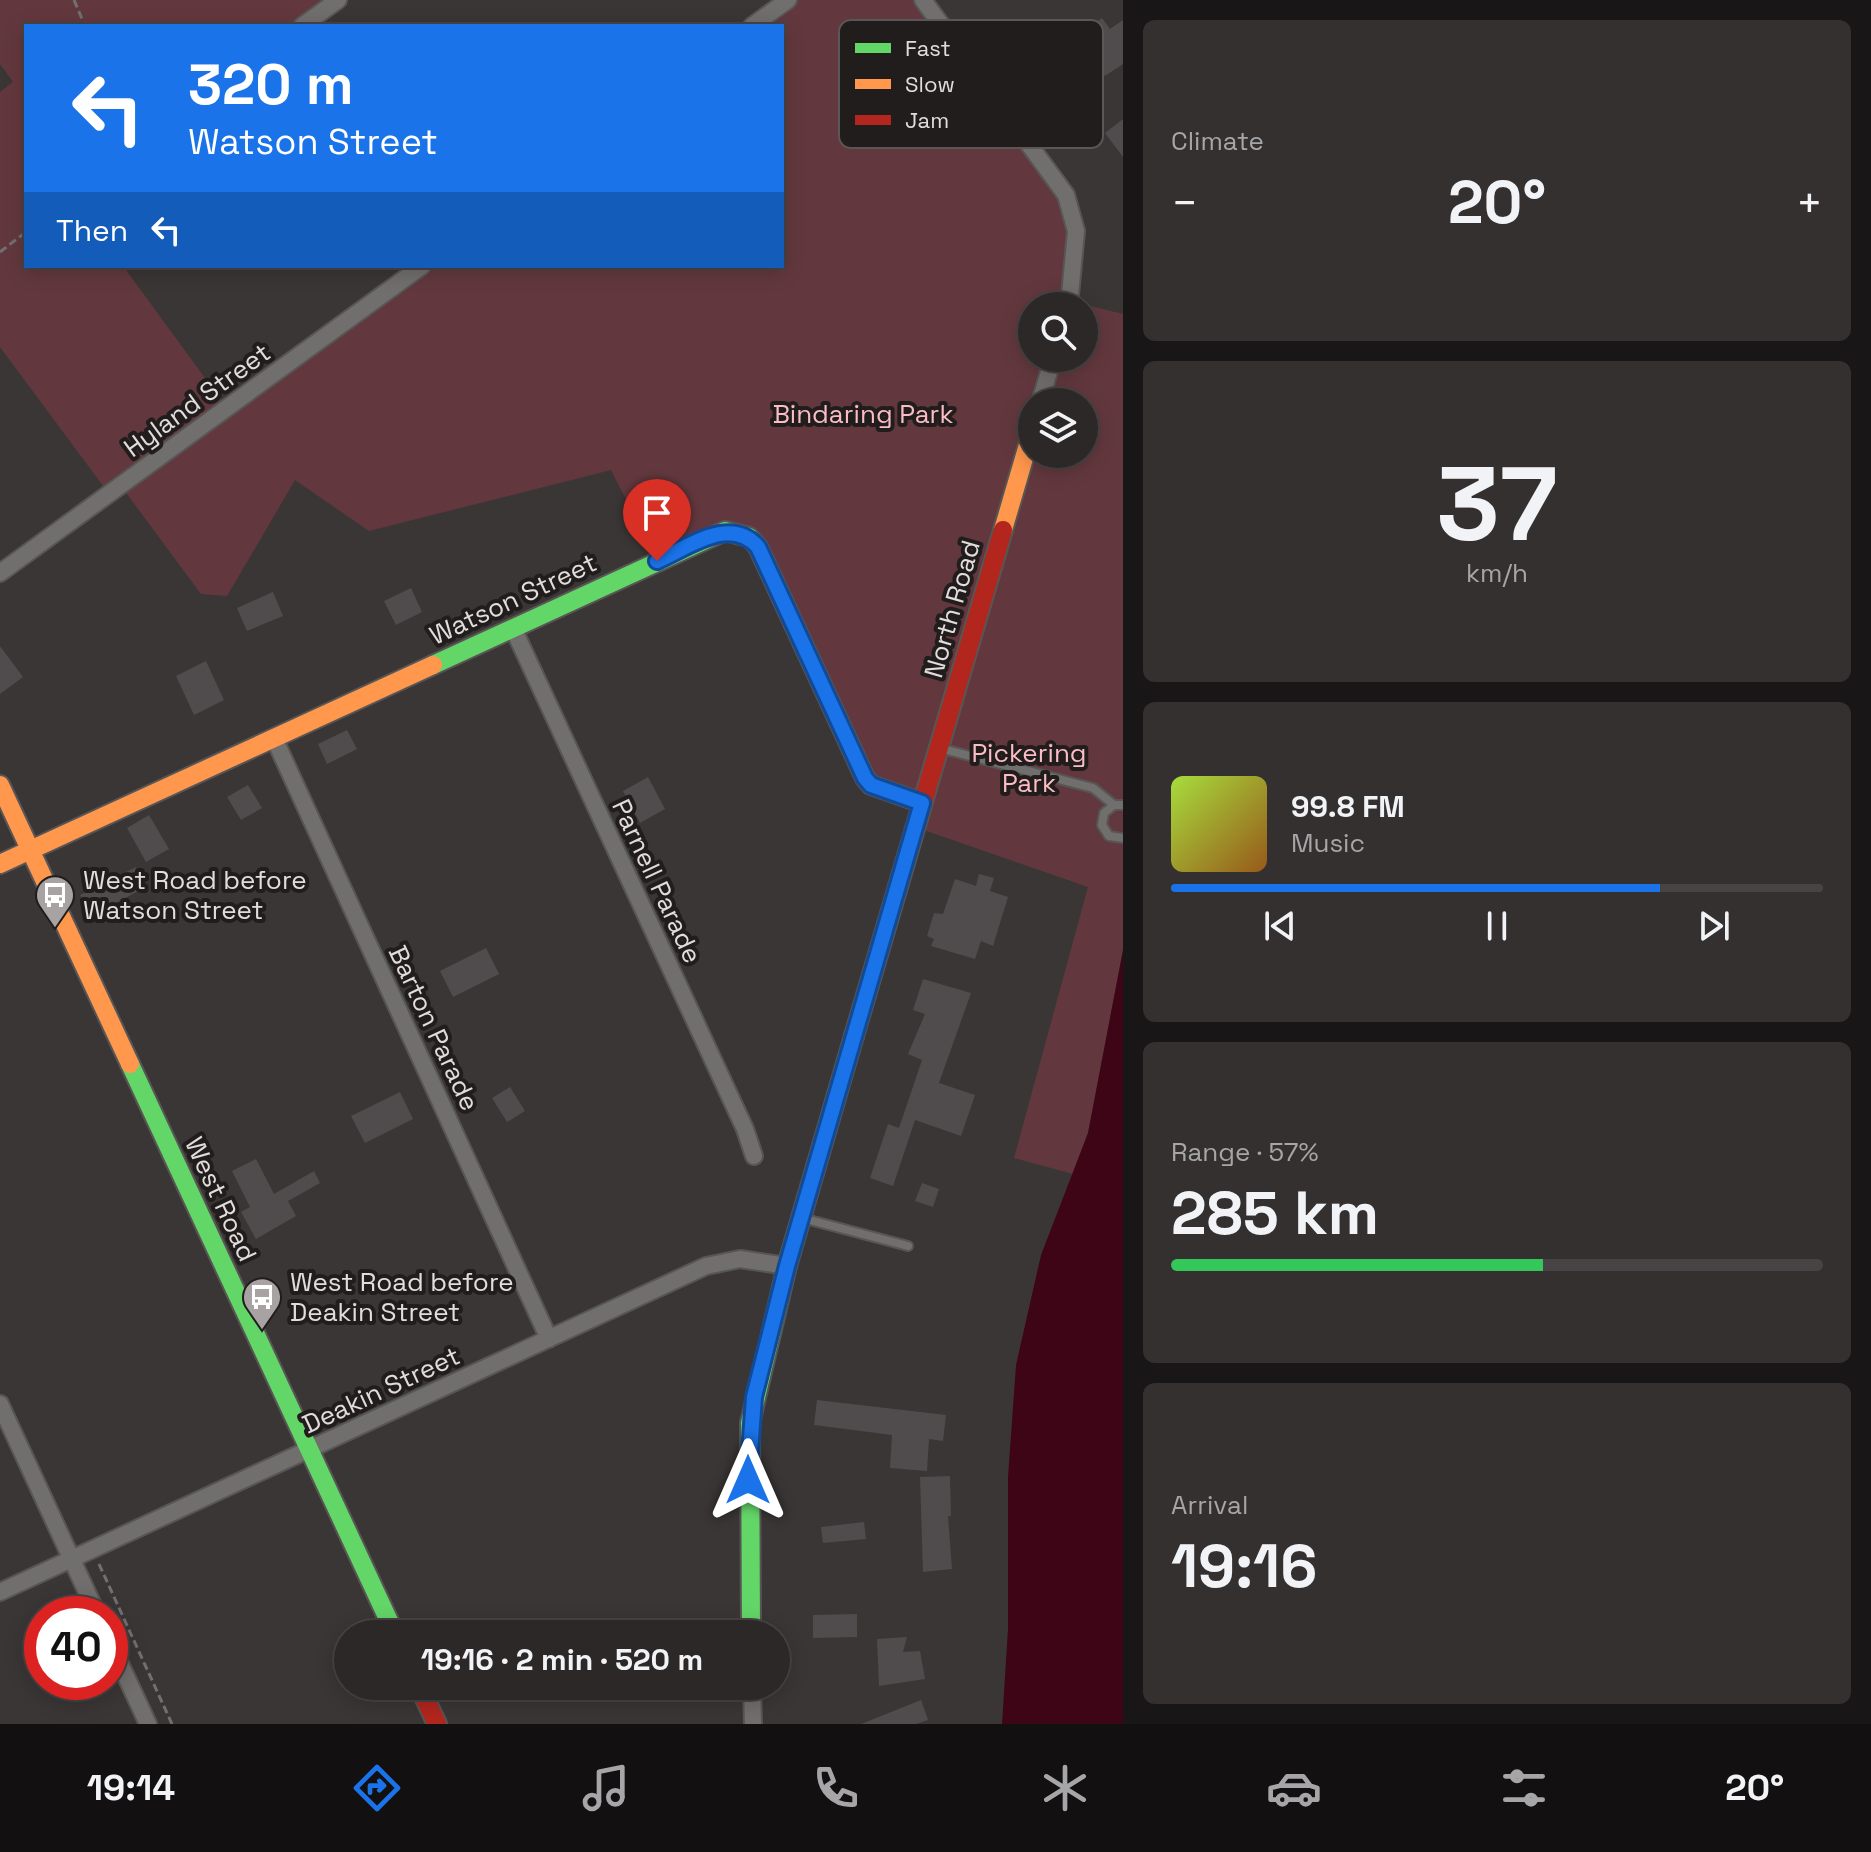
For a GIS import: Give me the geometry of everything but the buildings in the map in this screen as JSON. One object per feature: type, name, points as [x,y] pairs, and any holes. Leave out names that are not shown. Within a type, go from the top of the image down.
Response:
[{"type":"street","points":[[305,24],[338,0]]},
{"type":"street","points":[[755,24],[788,0]]},
{"type":"street","points":[[923,0],[938,20]]},
{"type":"street","points":[[1032,148],[1066,195],[1074,217],[1077,249],[1071,292]]},
{"type":"street","name":"Hyland Street","points":[[0,573],[410,269]]},
{"type":"street","name":"North Road","points":[[751,1620],[750,1423],[787,1266],[1021,468]]},
{"type":"street","name":"Watson Street","points":[[0,864],[725,531],[749,537],[758,547],[865,778],[871,785],[922,803]]},
{"type":"street","name":"Parnell Parade","points":[[513,628],[745,1129],[754,1156]]},
{"type":"street","name":"Barton Parade","points":[[274,738],[549,1339]]},
{"type":"street","name":"West Road","points":[[0,785],[388,1620]]},
{"type":"street","name":"Deakin Street","points":[[0,1592],[723,1261],[740,1259],[787,1266]]},
{"type":"street","points":[[0,1404],[88,1596]]},
{"type":"street","points":[[128,1681],[148,1724]]},
{"type":"street","points":[[426,1700],[437,1724]]},
{"type":"street","points":[[752,1700],[753,1724]]},
{"type":"lane","points":[[939,748],[1093,788],[1119,805],[1104,813],[1102,825],[1109,836],[1123,838]]},
{"type":"lane","points":[[801,1218],[908,1246]]},
{"type":"path","points":[[74,0],[84,24]]},
{"type":"path","points":[[0,252],[24,234]]},
{"type":"path","points":[[92,1549],[172,1724]]},
{"type":"green space","name":"Bindaring Park","points":[[0,0],[338,0],[305,24],[24,24],[24,268],[124,268],[227,408],[419,268],[784,268],[784,24],[755,24],[788,0],[923,0],[937,20],[839,20],[839,148],[1026,148],[1074,217],[1070,292],[1018,292],[1018,372],[1098,372],[1098,308],[1123,314],[1123,950],[1088,1133],[1073,1174],[1014,1158],[1088,887],[915,827],[922,803],[871,785],[749,537],[657,561],[611,470],[369,531],[295,480],[227,596],[201,594],[121,486],[109,494],[0,347],[0,92],[13,82],[0,64]]},
{"type":"shaded area","points":[[1123,950],[1123,1724],[1002,1724],[1008,1629],[1008,1477],[1016,1365],[1041,1255],[1088,1133]]},
{"type":"traffic: fast","points":[[433,665],[725,531],[749,537],[758,547],[865,778],[871,785],[922,803]]},
{"type":"traffic: fast","points":[[751,1620],[750,1423],[787,1266],[854,1036]]},
{"type":"traffic: fast","points":[[130,1064],[388,1620]]},
{"type":"traffic: slow","points":[[1003,530],[1021,468]]},
{"type":"traffic: slow","points":[[0,864],[433,665]]},
{"type":"traffic: slow","points":[[0,785],[130,1064]]},
{"type":"traffic: jam","points":[[854,1036],[1003,530]]},
{"type":"traffic: jam","points":[[426,1700],[437,1724]]},
{"type":"place","name":"West Road before Watson Street","points":[[55,929]]},
{"type":"place","name":"West Road before Deakin Street","points":[[262,1331]]},
{"type":"route","points":[[657,561],[725,531],[749,537],[758,547],[865,778],[871,785],[922,803],[787,1266],[754,1397],[747,1452],[748,1480]]},
{"type":"park label","name":"Pickering Park","points":[[1029,768]]}]
